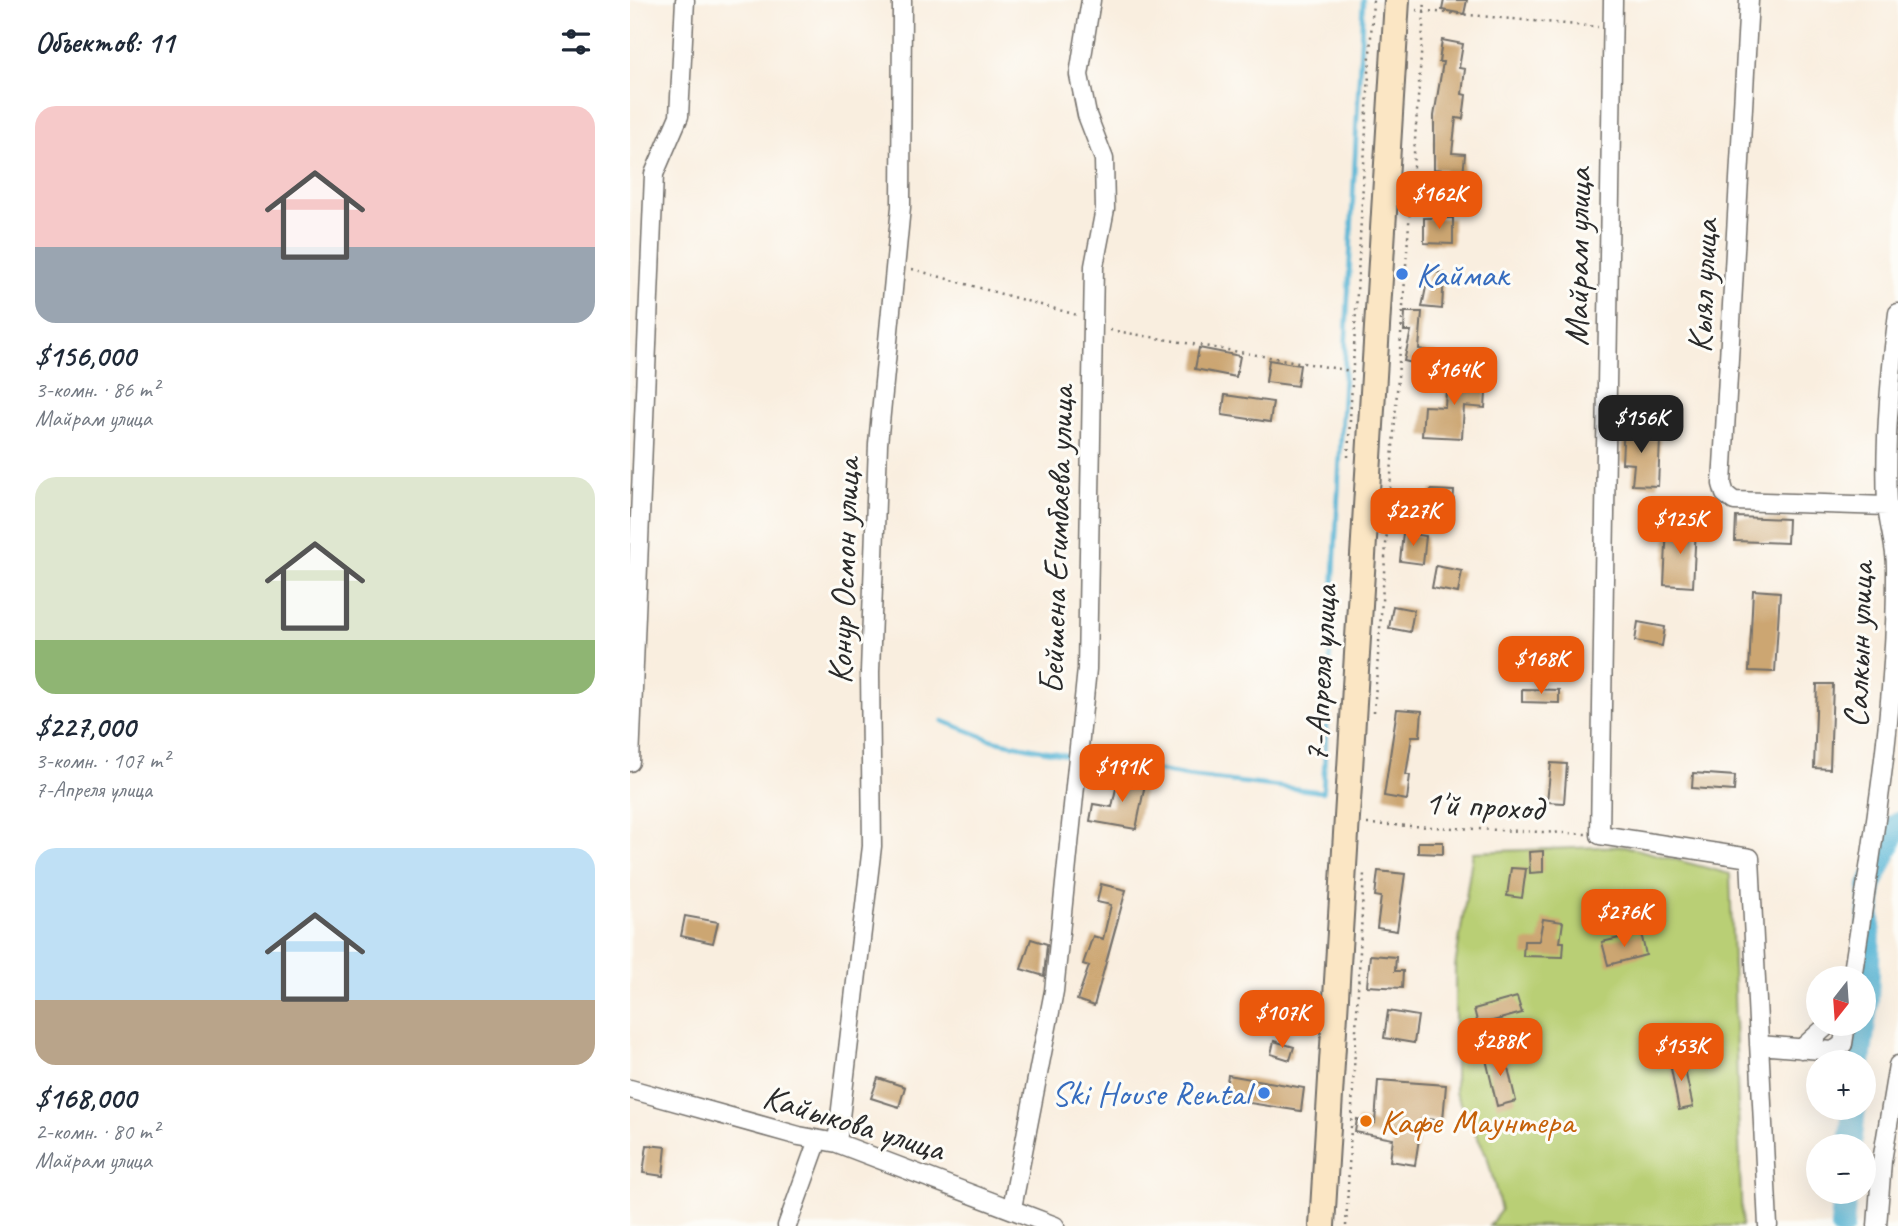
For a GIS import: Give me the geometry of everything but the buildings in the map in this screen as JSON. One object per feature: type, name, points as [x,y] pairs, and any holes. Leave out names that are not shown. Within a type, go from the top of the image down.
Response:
[{"type":"main road","name":"7-Апреля улица","points":[[1322,1226],[1388,2]]},
{"type":"street","points":[[630,762],[654,174],[679,116],[685,0]]},
{"type":"street","name":"Конур Осмон улица","points":[[838,1143],[872,846],[870,672],[877,457],[901,207],[902,0]]},
{"type":"street","name":"Бейшена Егимбаева улица","points":[[1012,1208],[1054,991],[1087,669],[1094,266],[1105,209],[1104,159],[1087,115],[1079,75],[1091,0]]},
{"type":"street","name":"Майрам улица","points":[[1600,835],[1613,0]]},
{"type":"street","name":"Кыял улица","points":[[1749,0],[1722,484],[1725,494],[1734,501],[1887,506]]},
{"type":"street","name":"Салкын улица","points":[[1854,966],[1872,849],[1892,682],[1896,564],[1887,506],[1889,390],[1898,313]]},
{"type":"street","points":[[1600,835],[1750,859],[1768,1226]]},
{"type":"street","points":[[1801,1049],[1816,1036]]},
{"type":"street","points":[[1759,1045],[1833,1051],[1843,1044],[1844,1036]]},
{"type":"street","points":[[1877,1226],[1890,1161],[1898,1065]]},
{"type":"street","name":"Кайыкова улица","points":[[630,1089],[818,1140],[838,1143],[1055,1226]]},
{"type":"street","points":[[788,1226],[818,1140]]},
{"type":"path","points":[[1374,715],[1425,0]]},
{"type":"path","points":[[1348,457],[1351,371],[1388,2],[1425,12],[1611,28]]},
{"type":"path","points":[[895,264],[1094,324],[1351,371]]},
{"type":"path","name":"1'й проход","points":[[1367,817],[1367,824],[1600,835]]},
{"type":"path","points":[[1346,1226],[1365,866]]},
{"type":"green space","points":[[1624,846],[1730,874],[1742,1226],[1489,1226],[1501,1210],[1487,1156],[1455,1093],[1455,967],[1473,852]]},
{"type":"waterway","points":[[1090,758],[1187,776],[1323,792],[1363,0]]},
{"type":"waterway","points":[[943,721],[992,740],[1066,755]]},
{"type":"waterway","points":[[1861,1050],[1867,999],[1870,886],[1898,823]]},
{"type":"waterway","points":[[1851,1134],[1853,1120]]},
{"type":"waterway","points":[[1842,1226],[1844,1204]]},
{"type":"place","name":"Каймак","points":[[1402,274]]},
{"type":"place","name":"Ski House Rental","points":[[1264,1093]]},
{"type":"place","name":"Кафе Маунтера","points":[[1366,1121]]}]
